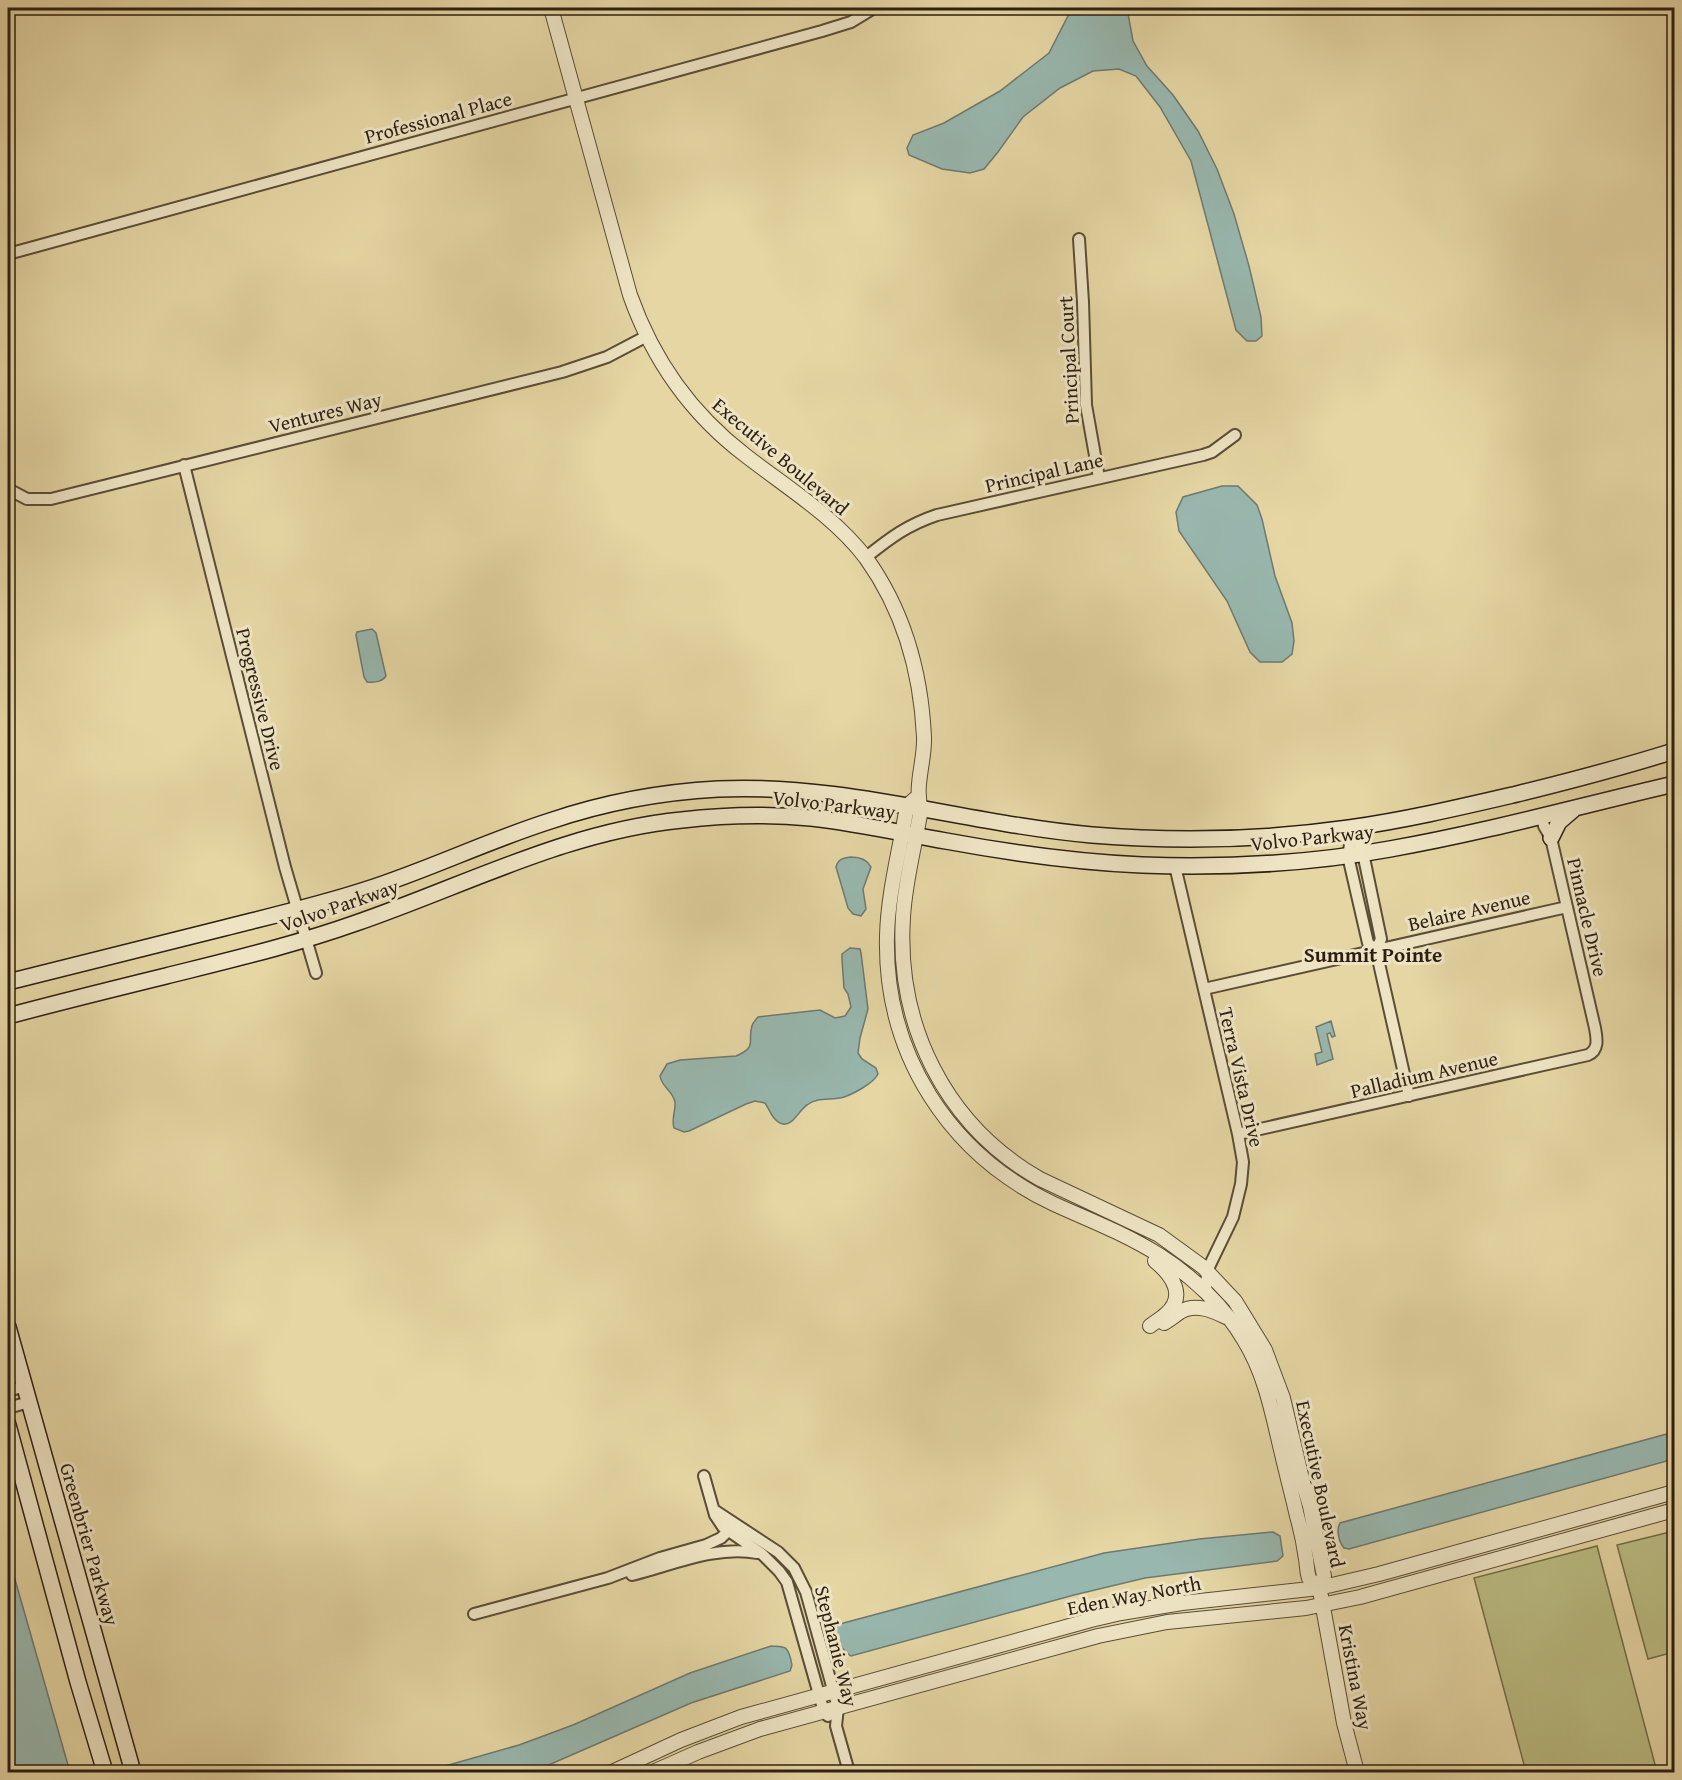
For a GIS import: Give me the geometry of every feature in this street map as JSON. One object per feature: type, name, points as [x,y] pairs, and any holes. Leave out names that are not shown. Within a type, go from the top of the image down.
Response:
[{"type":"main road","name":"Volvo Parkway","points":[[8,982],[297,909],[377,886],[553,819],[651,796],[718,789],[785,790],[915,804],[1022,826],[1122,837],[1239,838],[1353,828],[1458,808],[1669,753]]},
{"type":"main road","points":[[1542,816],[1544,799],[1551,792],[1646,766],[1669,753]]},
{"type":"main road","name":"Volvo Parkway","points":[[8,1016],[306,940],[382,914],[547,850],[643,825],[709,817],[775,816],[842,822],[1048,857],[1108,863],[1175,866],[1275,864],[1356,855],[1421,844],[1674,784]]},
{"type":"main road","points":[[1551,838],[1559,822],[1576,807]]},
{"type":"main road","name":"Greenbrier Parkway","points":[[8,1327],[133,1773]]},
{"type":"main road","points":[[8,1425],[105,1773]]},
{"type":"street","name":"Executive Boulevard","points":[[551,8],[630,295],[647,336],[673,381],[705,420],[742,454],[813,506],[838,528],[865,558],[888,595],[903,627],[917,672],[924,738],[910,835],[903,919],[905,979],[916,1029],[929,1061],[947,1093],[974,1127],[1025,1171],[1159,1235],[1207,1271],[1230,1295],[1250,1322],[1266,1350],[1276,1375],[1310,1506],[1324,1577],[1319,1588],[1309,1579],[1298,1517],[1289,1489],[1265,1386],[1244,1340],[1228,1318],[1206,1293],[1160,1255],[1039,1197],[997,1170],[971,1148],[947,1121],[921,1081],[906,1050],[896,1018],[888,968],[888,917],[910,835]]},
{"type":"street","name":"Professional Place","points":[[8,254],[851,22],[874,8]]},
{"type":"street","name":"Principal Court","points":[[1079,238],[1086,405],[1099,478]]},
{"type":"street","name":"Ventures Way","points":[[8,489],[27,499],[51,499],[579,367],[617,352],[647,336]]},
{"type":"street","name":"Principal Lane","points":[[865,558],[896,533],[937,514],[1203,455],[1212,452],[1235,435]]},
{"type":"street","name":"Progressive Drive","points":[[184,465],[272,816],[316,973]]},
{"type":"street","name":"Pinnacle Drive","points":[[1542,816],[1544,826],[1551,838],[1595,1028]]},
{"type":"street","points":[[1353,828],[1368,943],[1376,950],[1409,1096]]},
{"type":"street","name":"Terra Vista Drive","points":[[1175,866],[1243,1162],[1241,1184],[1233,1217],[1207,1271],[1206,1293]]},
{"type":"street","name":"Belaire Avenue","points":[[1204,988],[1567,907]]},
{"type":"street","name":"Palladium Avenue","points":[[1238,1134],[1588,1055],[1593,1053],[1597,1043],[1595,1028]]},
{"type":"street","points":[[1128,1239],[1167,1272],[1175,1289],[1176,1297],[1173,1306],[1150,1326],[1160,1325],[1191,1308],[1208,1309],[1228,1318]]},
{"type":"street","points":[[8,1391],[25,1386]]},
{"type":"street","points":[[8,1408],[29,1402]]},
{"type":"street","name":"Stephanie Way","points":[[704,1476],[718,1520],[778,1552],[798,1575],[806,1592],[826,1693],[824,1712],[836,1726]]},
{"type":"street","name":"Eden Way North","points":[[612,1773],[712,1727],[741,1717],[1122,1613],[1182,1603],[1319,1588],[1390,1571],[1674,1492]]},
{"type":"street","name":"Eden Way North","points":[[652,1773],[698,1752],[760,1729],[1098,1636],[1133,1628],[1202,1618],[1322,1605],[1392,1589],[1674,1510]]},
{"type":"street","points":[[668,1566],[687,1556],[725,1544],[735,1530]]},
{"type":"street","points":[[474,1614],[608,1578],[660,1558],[714,1542],[735,1530]]},
{"type":"street","name":"Stephanie Way","points":[[735,1530],[779,1571],[790,1589],[826,1693],[838,1708],[836,1726],[849,1773]]},
{"type":"street","points":[[608,1578],[633,1575],[724,1551],[743,1550],[762,1554]]},
{"type":"street","name":"Kristina Way","points":[[1319,1588],[1344,1723],[1358,1773]]},
{"type":"green space","points":[[1674,1531],[1674,1652],[1648,1659],[1617,1545]]},
{"type":"green space","points":[[1597,1546],[1657,1772],[1526,1772],[1474,1578]]},
{"type":"water","points":[[1072,8],[1127,8],[1133,41],[1147,66],[1173,95],[1198,131],[1217,169],[1234,214],[1249,266],[1261,317],[1262,336],[1256,341],[1247,341],[1236,330],[1191,161],[1160,107],[1136,76],[1119,69],[1093,71],[1060,88],[1023,117],[984,169],[970,173],[942,169],[909,155],[907,148],[913,135],[944,123],[1000,91],[1049,53]]},
{"type":"water","points":[[1222,486],[1238,486],[1257,505],[1262,519],[1275,576],[1292,623],[1294,641],[1292,654],[1282,662],[1260,662],[1250,652],[1227,601],[1179,531],[1176,512],[1183,497]]},
{"type":"water","points":[[372,629],[376,633],[386,676],[380,681],[367,682],[356,635],[357,632]]},
{"type":"water","points":[[851,857],[862,859],[871,867],[863,889],[866,909],[861,916],[853,914],[848,908],[836,867],[841,859]]},
{"type":"water","points":[[850,948],[860,949],[868,1009],[858,1053],[862,1059],[876,1068],[878,1074],[876,1077],[863,1088],[848,1096],[812,1102],[787,1124],[777,1121],[765,1103],[755,1101],[689,1131],[684,1132],[674,1128],[675,1102],[660,1076],[667,1064],[680,1060],[736,1056],[743,1053],[749,1047],[752,1025],[758,1017],[820,1010],[835,1018],[845,1016],[851,1007],[844,988],[842,954]]},
{"type":"water","points":[[1331,1021],[1335,1036],[1327,1034],[1333,1059],[1317,1065],[1315,1054],[1322,1052],[1316,1027]]},
{"type":"water","points":[[1674,1432],[1674,1459],[1349,1549],[1344,1548],[1339,1539],[1340,1523]]},
{"type":"water","points":[[1273,1532],[1280,1536],[1283,1556],[1277,1561],[1145,1578],[851,1656],[842,1648],[837,1637],[836,1628],[840,1624],[1104,1553],[1199,1539]]},
{"type":"water","points":[[8,1555],[70,1772],[8,1772]]},
{"type":"water","points":[[771,1646],[787,1649],[792,1664],[790,1671],[691,1703],[544,1767],[530,1772],[424,1772],[519,1745],[573,1725],[690,1673]]},
{"type":"district","name":"Summit Pointe","points":[[1373,954]]}]
